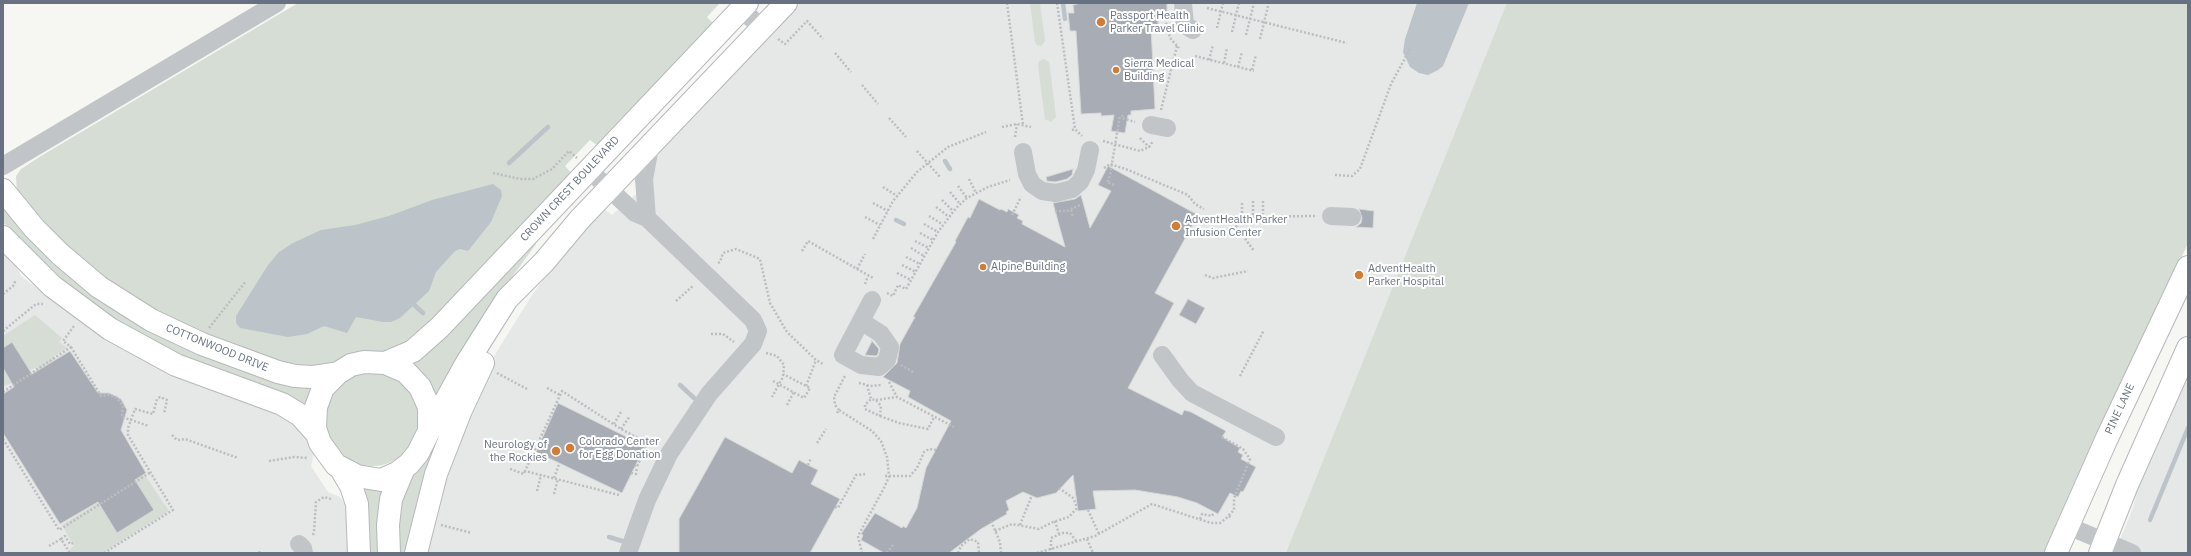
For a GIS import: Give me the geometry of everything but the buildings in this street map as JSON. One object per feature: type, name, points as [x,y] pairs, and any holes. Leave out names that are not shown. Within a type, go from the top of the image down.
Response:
[{"type":"main road","points":[[341,469],[357,476],[375,480],[391,476],[404,468],[418,453],[428,431],[466,364],[502,307],[609,189],[650,147],[770,33],[786,3]]},
{"type":"main road","name":"CROWN CREST BOULEVARD","points":[[385,363],[412,351],[426,340],[744,6]]},
{"type":"main road","name":"COTTONWOOD DRIVE","points":[[3,190],[37,232],[60,254],[103,289],[151,320],[202,344],[278,372],[295,376],[312,377],[338,373]]},
{"type":"main road","points":[[3,236],[52,286],[110,329],[176,365],[282,404],[300,415],[317,434]]},
{"type":"main road","points":[[416,553],[434,479],[460,410],[491,348],[529,290],[544,262]]},
{"type":"main road","name":"PINE LANE","points":[[2056,553],[2188,267]]},
{"type":"main road","points":[[2102,547],[2127,485],[2188,348]]},
{"type":"main road","points":[[359,553],[357,504],[351,486],[341,469],[326,454],[317,434],[315,420],[318,400],[323,388],[338,373],[351,366],[364,362],[385,363],[406,372],[420,387],[429,407],[428,431]]},
{"type":"main road","points":[[389,553],[388,525],[391,499],[404,468]]},
{"type":"street","points":[[3,166],[277,3]]},
{"type":"street","points":[[1183,3],[1185,25],[1193,30]]},
{"type":"street","points":[[744,6],[770,33]]},
{"type":"street","points":[[1019,146],[1027,174],[1032,184],[1042,191],[1056,193],[1072,190],[1080,182],[1086,170],[1091,142]]},
{"type":"street","points":[[647,218],[644,179],[650,147]]},
{"type":"street","points":[[589,170],[635,213],[647,218],[753,320],[758,331],[753,344],[709,394],[669,454],[647,500],[628,553]]},
{"type":"street","points":[[1323,216],[1352,217]]},
{"type":"street","points":[[861,321],[878,331],[887,340],[890,350],[887,360],[874,368],[861,365],[842,355],[875,292]]},
{"type":"street","points":[[1162,355],[1180,380],[1192,393],[1276,438]]},
{"type":"street","points":[[2068,526],[2102,547],[2132,553]]},
{"type":"path","points":[[1007,3],[1023,125]]},
{"type":"path","points":[[1057,3],[1073,130],[1091,142],[1140,151],[1149,147]]},
{"type":"path","points":[[1217,28],[1223,3]]},
{"type":"path","points":[[1232,32],[1239,3]]},
{"type":"path","points":[[1246,35],[1254,3]]},
{"type":"path","points":[[1260,39],[1268,6]]},
{"type":"path","points":[[1207,8],[1347,43]]},
{"type":"path","points":[[770,33],[785,44],[807,21],[823,39]]},
{"type":"path","points":[[1209,60],[1213,45]]},
{"type":"path","points":[[1149,147],[1154,124],[1177,46]]},
{"type":"path","points":[[1224,63],[1227,48]]},
{"type":"path","points":[[1335,175],[1352,176],[1360,169],[1391,84],[1411,48]]},
{"type":"path","points":[[1238,67],[1242,52]]},
{"type":"path","points":[[835,53],[851,72]]},
{"type":"path","points":[[1195,56],[1253,71],[1256,55]]},
{"type":"path","points":[[862,85],[878,104]]},
{"type":"path","points":[[1114,185],[1107,182],[1110,175],[1122,115],[1122,118],[1154,124]]},
{"type":"path","points":[[889,118],[906,137]]},
{"type":"path","points":[[1017,124],[1019,146]]},
{"type":"path","points":[[1002,127],[1017,124],[1031,127]]},
{"type":"path","points":[[873,239],[897,196],[912,177],[948,147],[986,132]]},
{"type":"path","points":[[1145,144],[1149,147]]},
{"type":"path","points":[[493,173],[520,179],[533,179],[552,169],[569,151],[589,170]]},
{"type":"path","points":[[917,151],[940,177]]},
{"type":"path","points":[[1102,171],[1105,166],[1110,164],[1128,170],[1188,195],[1195,204],[1204,209]]},
{"type":"path","points":[[1010,176],[1011,184]]},
{"type":"path","points":[[969,179],[976,193]]},
{"type":"path","points":[[868,276],[875,292],[892,296],[898,285],[906,289],[942,224],[948,216],[967,198],[993,184],[1010,180]]},
{"type":"path","points":[[958,186],[967,198]]},
{"type":"path","points":[[883,187],[897,196]]},
{"type":"path","points":[[950,192],[960,204]]},
{"type":"path","points":[[1012,215],[1023,197],[1018,193]]},
{"type":"path","points":[[942,200],[953,211]]},
{"type":"path","points":[[1254,201],[1254,217]]},
{"type":"path","points":[[1263,201],[1263,214]]},
{"type":"path","points":[[873,203],[888,211]]},
{"type":"path","points":[[1242,203],[1242,218]]},
{"type":"path","points":[[1052,210],[1071,210],[1082,204]]},
{"type":"path","points":[[936,207],[948,216]]},
{"type":"path","points":[[1071,210],[1072,218]]},
{"type":"path","points":[[929,216],[942,224]]},
{"type":"path","points":[[1222,217],[1323,216]]},
{"type":"path","points":[[865,217],[880,225]]},
{"type":"path","points":[[1233,218],[1236,226],[1254,251]]},
{"type":"path","points":[[924,224],[938,232]]},
{"type":"path","points":[[920,232],[933,240]]},
{"type":"path","points":[[802,251],[808,241],[873,278]]},
{"type":"path","points":[[915,241],[929,248]]},
{"type":"path","points":[[911,248],[924,256]]},
{"type":"path","points":[[713,263],[720,262],[723,253],[736,249],[760,259],[768,297],[776,315],[790,336],[816,360],[824,364]]},
{"type":"path","points":[[857,269],[865,254]]},
{"type":"path","points":[[906,257],[920,264]]},
{"type":"path","points":[[902,265],[916,272]]},
{"type":"path","points":[[1205,275],[1213,278],[1248,271]]},
{"type":"path","points":[[897,273],[911,280]]},
{"type":"path","points":[[3,294],[13,286],[16,280]]},
{"type":"path","points":[[208,328],[246,281]]},
{"type":"path","points":[[676,301],[694,284]]},
{"type":"path","points":[[3,331],[36,304],[43,304]]},
{"type":"path","points":[[74,326],[63,342],[71,347],[100,396],[109,395],[118,398],[123,406],[122,417],[148,426]]},
{"type":"path","points":[[1240,376],[1264,330]]},
{"type":"path","points":[[711,334],[723,334],[738,346]]},
{"type":"path","points":[[3,391],[71,347]]},
{"type":"path","points":[[762,355],[773,353],[780,358],[784,365],[783,374],[772,397]]},
{"type":"path","points":[[806,386],[816,360]]},
{"type":"path","points":[[494,371],[527,389]]},
{"type":"path","points":[[773,381],[804,398],[810,388],[783,374]]},
{"type":"path","points":[[845,376],[834,397],[835,405],[838,411],[868,428],[878,437],[887,457],[887,476],[884,490],[858,536],[862,553]]},
{"type":"path","points":[[889,382],[897,397],[954,427]]},
{"type":"path","points":[[867,385],[871,399]]},
{"type":"path","points":[[547,388],[560,395]]},
{"type":"path","points":[[510,469],[524,474],[562,391],[623,431],[648,443],[636,466],[636,474],[631,473]]},
{"type":"path","points":[[787,405],[794,392]]},
{"type":"path","points":[[871,399],[876,400],[897,397]]},
{"type":"path","points":[[104,553],[173,510],[151,472],[129,439],[128,428],[135,409],[153,414],[158,398],[167,400],[164,414]]},
{"type":"path","points":[[871,399],[865,405],[865,410],[900,424],[928,429],[934,417]]},
{"type":"path","points":[[876,400],[881,406],[880,416]]},
{"type":"path","points":[[614,424],[622,410]]},
{"type":"path","points":[[623,431],[630,416]]},
{"type":"path","points":[[817,443],[826,429]]},
{"type":"path","points":[[172,435],[177,440],[185,439],[238,458]]},
{"type":"path","points":[[1037,553],[1087,539],[1099,534],[1152,504],[1217,524],[1229,517],[1234,510],[1234,498],[1250,459],[1243,449],[1222,437]]},
{"type":"path","points":[[3,440],[59,530],[151,472]]},
{"type":"path","points":[[887,476],[910,476],[916,471],[922,455],[926,450],[936,450]]},
{"type":"path","points":[[269,461],[307,458]]},
{"type":"path","points":[[808,465],[811,458]]},
{"type":"path","points":[[554,478],[559,464]]},
{"type":"path","points":[[525,471],[619,495]]},
{"type":"path","points":[[836,507],[838,508],[856,475],[865,474]]},
{"type":"path","points":[[537,491],[541,475]]},
{"type":"path","points":[[554,494],[558,479]]},
{"type":"path","points":[[995,531],[1008,525],[1020,524],[1039,529],[1055,521],[1068,517],[1077,506],[1073,498],[1059,488]]},
{"type":"path","points":[[1020,524],[1032,495]]},
{"type":"path","points":[[304,545],[314,534],[316,502],[324,497],[331,499]]},
{"type":"path","points":[[1088,510],[1099,534]]},
{"type":"path","points":[[1200,519],[1202,514],[1212,516],[1214,512]]},
{"type":"path","points":[[991,521],[1001,553]]},
{"type":"path","points":[[1055,521],[1059,534]]},
{"type":"path","points":[[436,524],[472,533]]},
{"type":"path","points":[[1051,550],[1051,538],[1059,534],[1070,533],[1077,542]]},
{"type":"path","points":[[49,546],[65,536],[70,544],[73,543]]},
{"type":"path","points":[[61,539],[70,553]]},
{"type":"path","points":[[958,553],[963,542],[970,539],[976,540],[979,544],[979,553]]},
{"type":"path","points":[[1087,539],[1093,553]]},
{"type":"path","points":[[887,553],[893,545]]},
{"type":"shaded area","points":[[298,3],[720,3],[707,17],[714,24],[598,146],[590,140],[565,166],[572,174],[413,340],[386,351],[311,368],[290,365],[202,334],[161,314],[94,271],[54,234],[17,192],[16,176],[21,169],[41,156]]},
{"type":"shaded area","name":"AdventHealth Parker Hospital","points":[[799,3],[2188,3],[2188,243],[2045,553],[421,553],[428,526],[491,361],[532,295],[555,264],[604,209],[612,215],[651,181],[655,160],[663,148]]},
{"type":"shaded area","points":[[1030,3],[1040,3],[1045,41],[1041,46],[1037,45],[1035,42]]},
{"type":"shaded area","points":[[1417,3],[1469,3],[1443,66],[1428,75],[1419,73],[1410,67],[1403,52],[1405,39]]},
{"type":"shaded area","points":[[1507,3],[2188,3],[2188,243],[2045,553],[1286,553]]},
{"type":"shaded area","points":[[1044,59],[1049,62],[1056,117],[1051,122],[1045,119],[1038,66],[1039,61]]},
{"type":"shaded area","points":[[493,184],[501,190],[502,196],[491,222],[468,251],[460,249],[455,251],[436,272],[429,291],[400,318],[391,322],[383,322],[356,317],[347,333],[324,326],[307,334],[288,337],[240,328],[236,323],[236,316],[268,265],[279,252],[293,243],[321,230],[355,225],[389,216],[432,200]]},
{"type":"shaded area","points":[[3,207],[70,276],[312,387],[305,407],[180,356],[136,334],[75,293],[3,222]]},
{"type":"shaded area","points":[[533,242],[536,244],[497,298],[439,404],[411,364],[434,347]]},
{"type":"shaded area","points":[[3,251],[17,267],[21,276],[92,330],[123,349],[164,370],[278,412],[289,420],[307,439],[314,454],[311,466],[328,492],[340,497],[347,506],[350,519],[347,553],[3,553]]},
{"type":"shaded area","points":[[35,315],[62,338],[59,342],[67,348],[54,356],[56,359],[37,371],[35,368],[23,373],[12,383],[3,386],[3,336]]},
{"type":"shaded area","points":[[372,372],[390,375],[405,386],[416,401],[419,419],[416,437],[405,452],[390,463],[372,466],[354,463],[339,452],[328,437],[325,419],[328,401],[339,386],[354,375]]},
{"type":"shaded area","points":[[2188,373],[2188,553],[2115,553],[2133,508],[2138,484]]},
{"type":"shaded area","points":[[448,411],[411,553],[399,553],[398,520],[403,491]]},
{"type":"shaded area","points":[[144,474],[169,511],[102,553],[72,553],[70,549],[74,546],[62,525]]},
{"type":"shaded area","points":[[383,485],[380,553],[368,553],[362,486]]},
{"type":"waterway","points":[[1063,3],[1065,19]]},
{"type":"waterway","points":[[509,163],[548,127]]},
{"type":"waterway","points":[[945,161],[950,169]]},
{"type":"waterway","points":[[896,220],[904,224]]},
{"type":"waterway","points":[[411,302],[423,313]]},
{"type":"waterway","points":[[680,385],[694,398]]},
{"type":"waterway","points":[[2150,520],[2188,428]]},
{"type":"waterway","points":[[609,537],[622,541]]},
{"type":"place","name":"Passport Health Parker Travel Clinic","points":[[1101,22]]},
{"type":"place","name":"Sierra Medical Building","points":[[1116,70]]},
{"type":"place","name":"AdventHealth Parker Infusion Center","points":[[1176,226]]},
{"type":"place","name":"Alpine Building","points":[[983,267]]},
{"type":"place","name":"AdventHealth Parker Hospital","points":[[1359,275]]},
{"type":"place","name":"Colorado Center for Egg Donation","points":[[570,448]]},
{"type":"place","name":"Neurology of the Rockies","points":[[556,451]]}]
